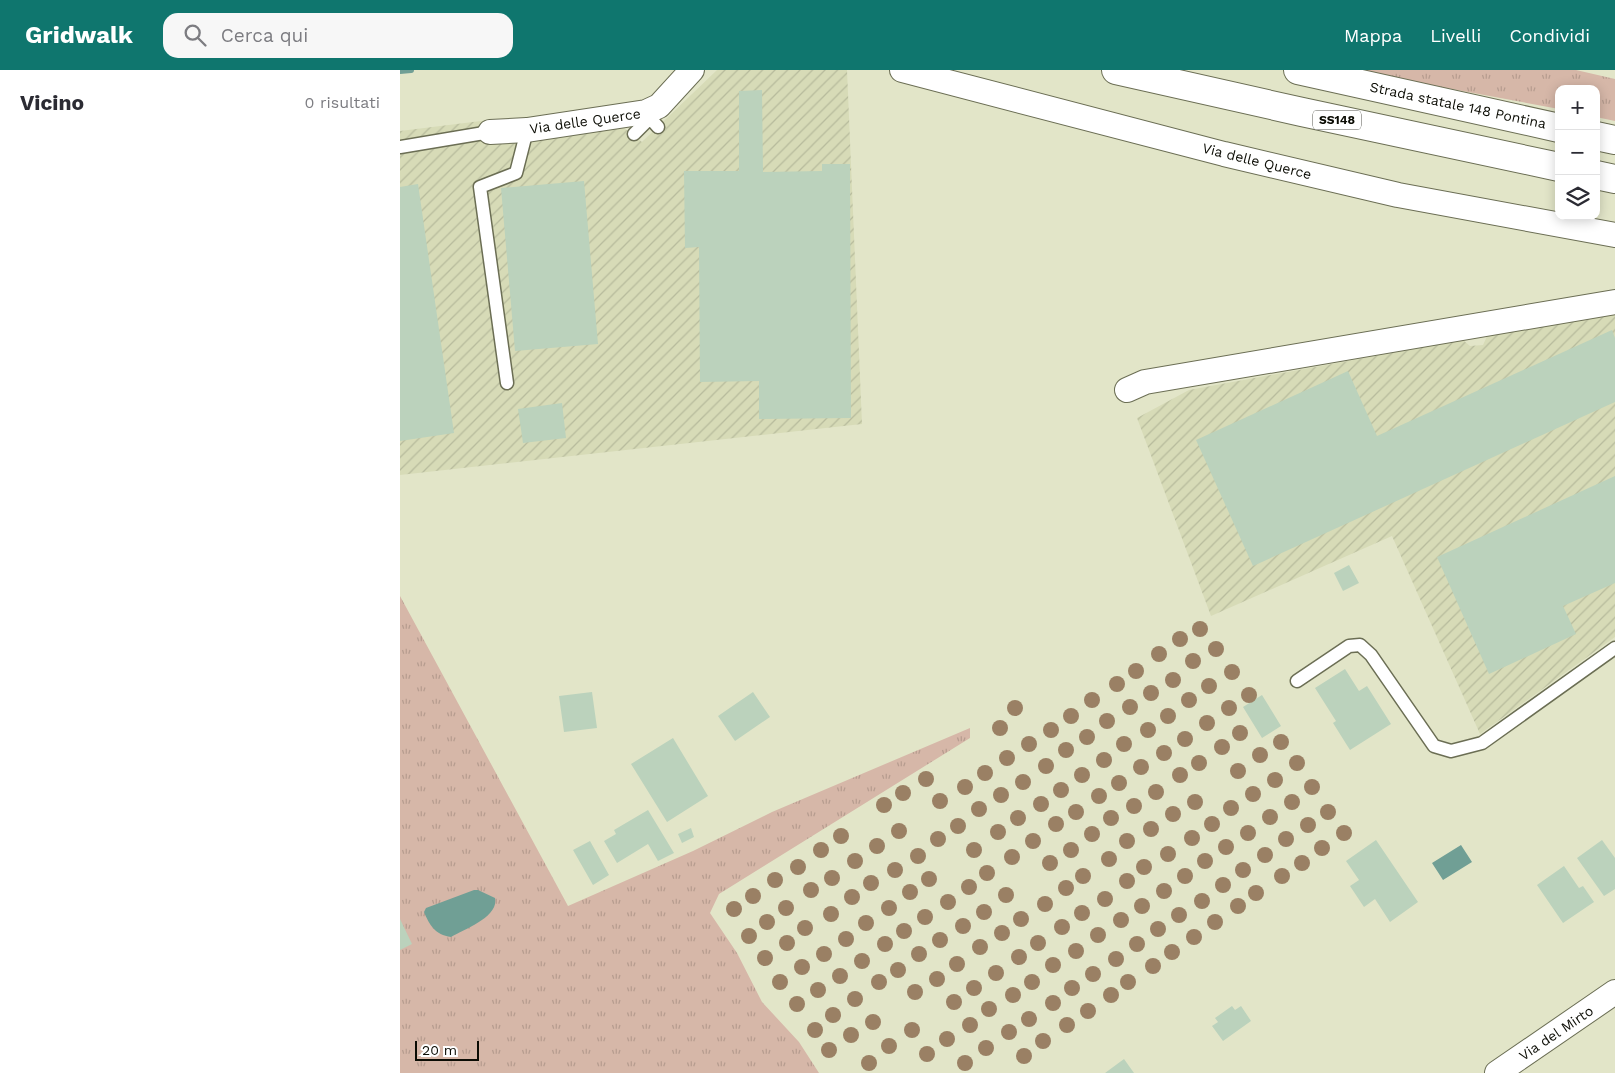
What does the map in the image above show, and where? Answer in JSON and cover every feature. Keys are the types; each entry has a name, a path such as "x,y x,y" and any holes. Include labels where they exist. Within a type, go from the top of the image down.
{"highway":[{"name":"SS148","path":"1116,70 1555,166"},
{"name":"Strada statale 148 Pontina","path":"1298,70 1555,127"},
{"path":"1600,137 1615,140"},
{"path":"1600,176 1615,179"}],"street":[{"name":"Via delle Querce","path":"490,132 527,130 646,112 656,117 692,70"},
{"name":"Via delle Querce","path":"902,70 1240,158 1398,195 1615,235"},
{"path":"1126,390 1145,382 1615,302"},
{"name":"Via del Mirto","path":"1497,1073 1615,992"}],"lane":[{"path":"634,134 656,117"},
{"path":"507,383 480,187 516,173 527,130"},
{"path":"400,147 490,132"},
{"path":"1297,680 1349,646 1360,645 1371,655 1434,746 1451,750 1482,743 1615,648"}],"shaded area":[{"path":"717,70 847,70 862,424 400,475 400,131 489,120 492,144 624,128 642,142"},
{"path":"1615,312 1615,637 1480,734 1392,536 1211,616 1137,418 1189,390 1463,340 1470,346 1483,345 1488,334"}],"green space":[{"path":"1349,70 1576,70 1615,79 1615,121 1600,118 1600,85 1555,85 1555,108"},
{"path":"400,596 568,906 693,851 772,812 970,728 970,738 719,894 710,913 737,953 762,1002 799,1042 819,1073 400,1073"}],"water":[{"path":"1461,845 1472,862 1443,880 1432,863"},
{"path":"474,890 495,898 495,905 487,917 451,937 441,934 433,928 424,912 426,908"}],"building":[{"path":"762,90 763,172 822,171 822,164 850,164 851,418 759,419 759,381 700,382 699,247 685,248 684,171 739,171 739,91"},
{"path":"584,181 598,344 515,351 501,188"},
{"path":"418,184 454,433 400,441 400,187"},
{"path":"1612,330 1615,338 1615,402 1253,566 1196,440 1348,371 1377,436"},
{"path":"562,403 566,438 523,443 518,409"},
{"path":"1615,476 1615,583 1563,606 1576,634 1489,674 1437,557"},
{"path":"1349,565 1359,583 1343,591 1334,573"},
{"path":"1345,669 1359,691 1367,686 1391,724 1350,750 1333,723 1336,721 1315,688"},
{"path":"592,692 597,728 564,732 559,696"},
{"path":"753,692 770,717 735,741 718,716"},
{"path":"1262,695 1281,726 1262,738 1243,707"},
{"path":"673,738 708,796 667,822 631,764"},
{"path":"648,810 674,853 658,861 648,844 617,863 604,841 616,834 614,830"},
{"path":"691,828 694,837 682,843 678,834"},
{"path":"1376,840 1418,902 1390,922 1375,899 1364,907 1350,886 1359,880 1346,861"},
{"path":"1602,840 1615,858 1615,889 1604,896 1577,858"},
{"path":"590,841 609,875 593,885 573,850"},
{"path":"1564,866 1579,888 1583,886 1594,902 1563,923 1537,885"},
{"path":"400,919 412,944 400,950"},
{"path":"1232,1006 1235,1010 1241,1006 1251,1021 1223,1041 1212,1026 1218,1022 1215,1018"},
{"path":"1124,1059 1134,1073 1105,1073"}],"waterway":[{"path":"400,71 411,70"}]}
